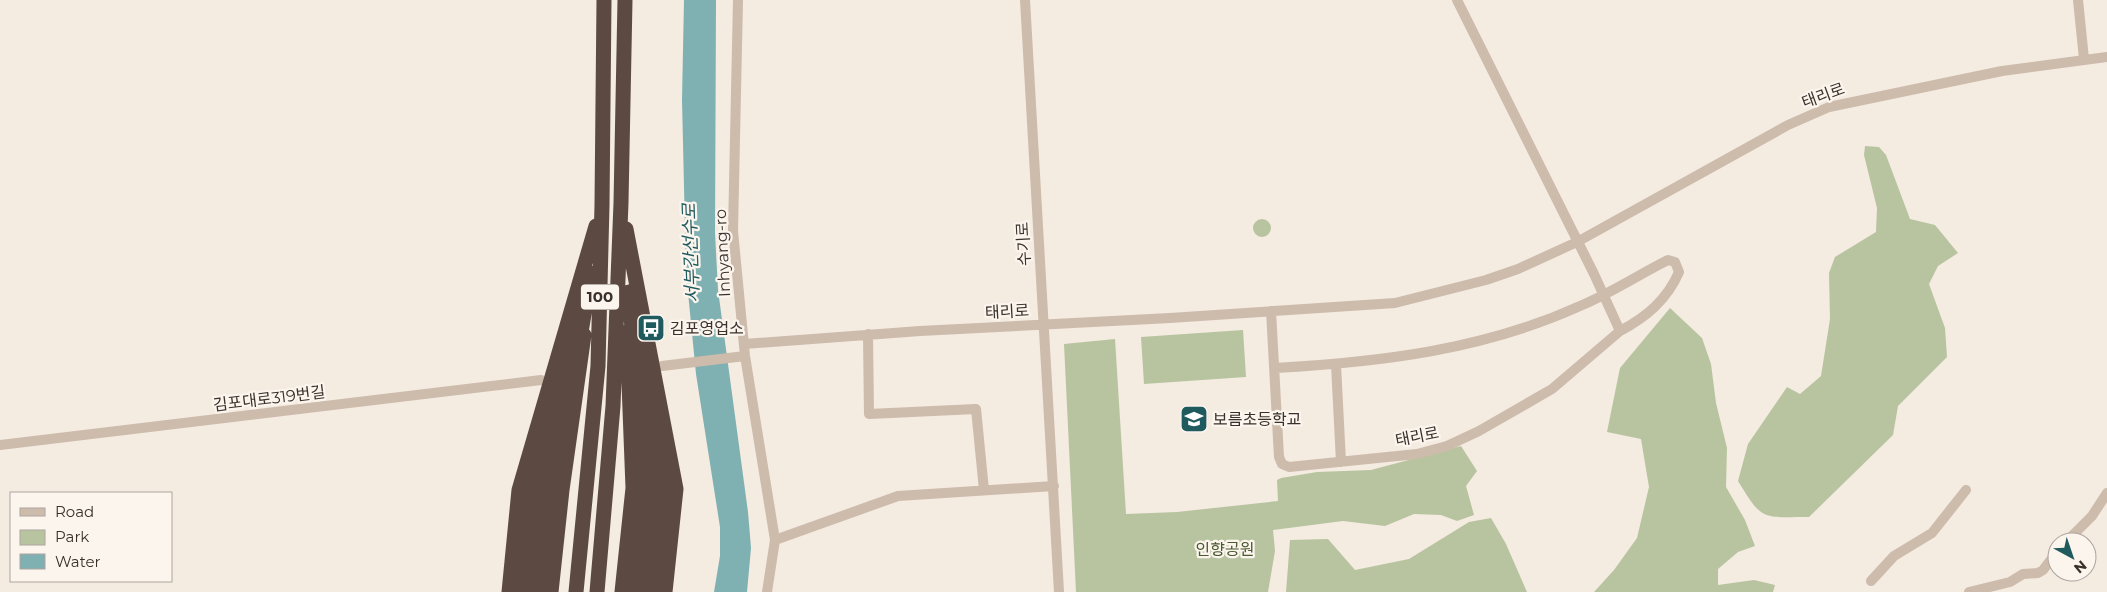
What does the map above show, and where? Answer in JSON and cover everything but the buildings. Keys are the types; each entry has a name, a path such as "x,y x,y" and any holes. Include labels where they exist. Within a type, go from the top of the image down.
{"highway":[{"name":"100","path":"576,592 598,366 604,0"},
{"name":"100","path":"597,592 613,406 621,203 625,0"},
{"path":"616,592 627,486 621,203"},
{"path":"621,203 634,488 622,592"},
{"path":"621,203 640,488 629,592"},
{"path":"621,203 646,489 637,592"},
{"path":"621,203 654,489 644,592"},
{"path":"621,203 661,490 651,592"},
{"path":"621,203 668,491 658,592"},
{"path":"621,203 676,490 665,592"},
{"path":"509,592 519,490 602,205"},
{"path":"516,592 526,489 602,205"},
{"path":"523,592 534,488 602,205"},
{"path":"530,592 541,490 602,205"},
{"path":"537,592 548,484 602,205"},
{"path":"544,592 555,486 602,205"},
{"path":"551,592 562,490 602,205"},
{"path":"557,592 602,205"}],"street":[{"name":"Inhyang-ro","path":"738,0 733,231 745,356 774,540 767,592"},
{"name":"수기로","path":"1025,0 1060,592"},
{"path":"1457,0 1620,331"},
{"path":"2078,0 2084,59"},
{"name":"태리로","path":"744,344 868,334 1361,306 1414,298 1486,280 1518,269 1577,242 1788,126 1829,107 1956,80 2107,57"},
{"name":"태리로","path":"1271,311 1280,461 1289,466 1417,454 1459,441 1552,389 1620,331 1645,317 1665,297 1676,278 1679,268 1675,262 1668,260 1604,296 1562,314 1490,339 1424,354 1336,365 1275,368"},
{"path":"868,334 869,414 976,409 984,490"},
{"path":"662,366 745,356"},
{"path":"1336,365 1341,462"},
{"name":"김포대로319번길","path":"0,445 541,380"},
{"path":"774,540 898,496 1054,486"},
{"path":"1871,581 1894,556 1932,533 1966,490"},
{"path":"2076,532 2092,516 2107,493"},
{"path":"1970,592 1981,587 2010,582 2028,572 2038,573 2047,565"}],"green space":[{"path":"1865,146 1879,147 1886,155 1910,219 1935,225 1958,253 1938,266 1929,284 1945,328 1947,357 1898,406 1893,435 1809,517 1772,516 1765,514 1753,504 1738,481 1748,444 1787,387 1800,394 1821,376 1830,319 1829,273 1835,257 1876,232 1877,208 1864,155"},
{"path":"1262,219 1268,222 1271,228 1268,234 1262,237 1256,234 1253,228 1256,222"},
{"path":"1670,308 1702,338 1711,364 1716,403 1727,448 1726,487 1745,520 1755,546 1738,552 1718,569 1718,585 1754,580 1775,585 1773,592 1594,592 1614,570 1637,538 1649,487 1641,439 1607,432 1620,368"},
{"path":"1243,330 1246,377 1144,384 1141,337"},
{"name":"인향공원","path":"1115,339 1126,514 1177,512 1278,501 1277,480 1281,478 1317,472 1371,470 1461,446 1477,471 1466,486 1474,515 1457,521 1441,515 1414,514 1385,526 1343,521 1273,530 1275,551 1268,592 1076,592 1064,344"},
{"path":"1491,518 1506,544 1527,592 1286,592 1290,540 1328,539 1355,570 1409,559 1469,522"}],"water":[{"name":"서부간선수로","path":"684,0 716,0 715,233 718,290 748,512 751,548 747,592 714,592 720,556 720,527 696,374 686,272 682,100"}],"place":[{"name":"김포영업소","path":"651,328"},
{"name":"보름초등학교","path":"1194,419"}]}
